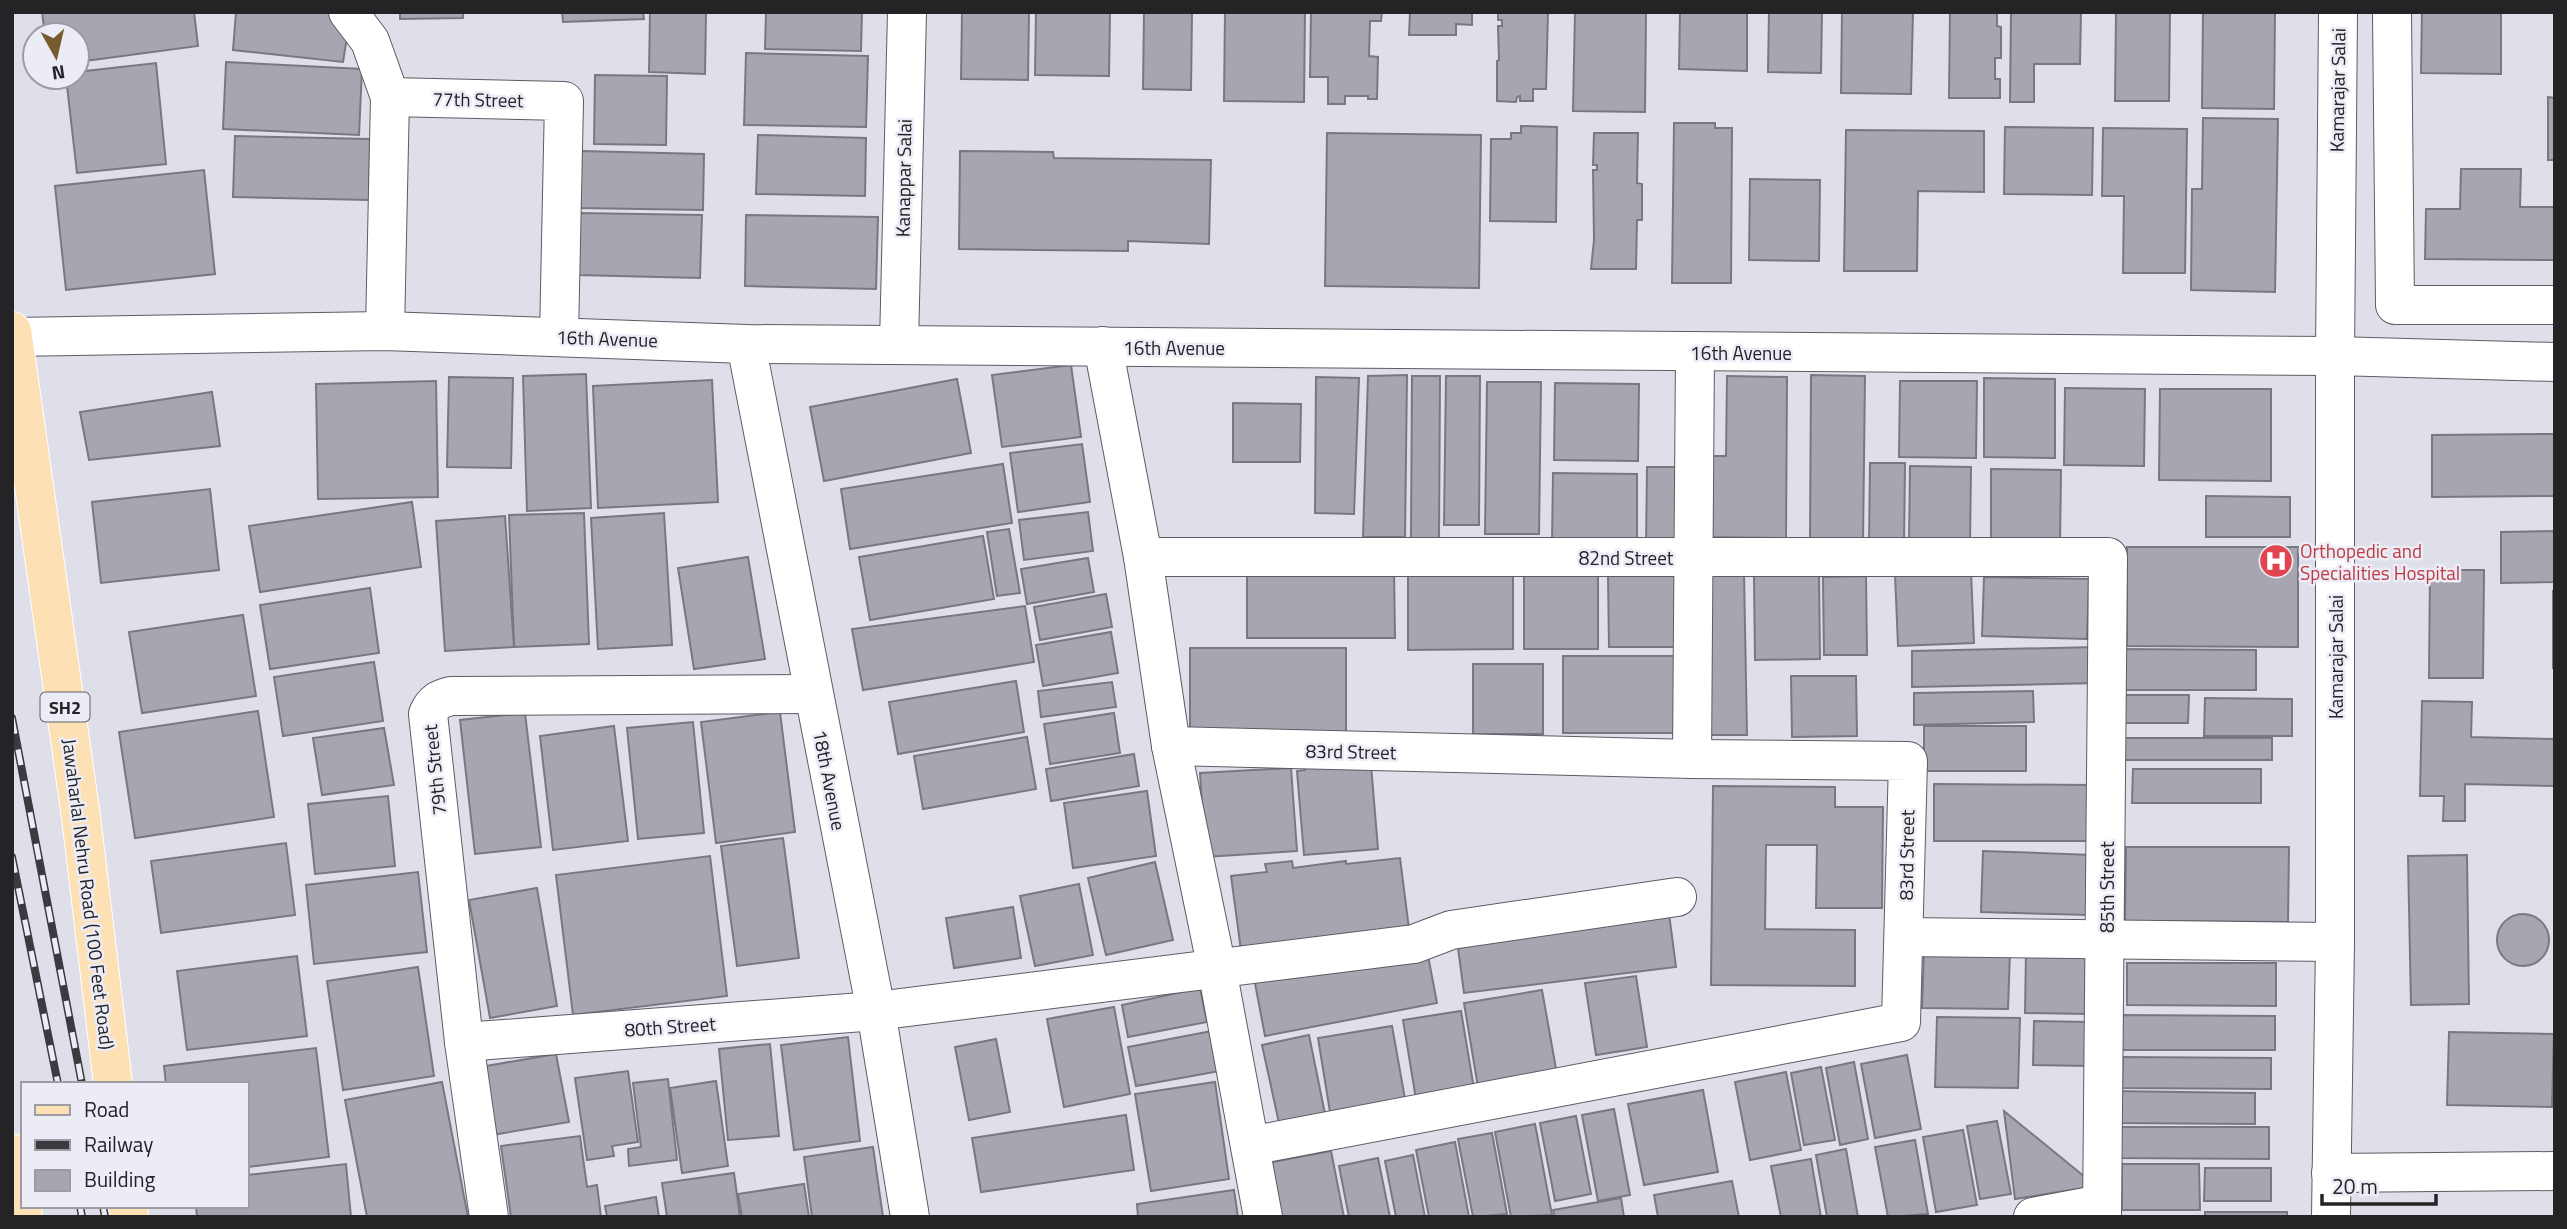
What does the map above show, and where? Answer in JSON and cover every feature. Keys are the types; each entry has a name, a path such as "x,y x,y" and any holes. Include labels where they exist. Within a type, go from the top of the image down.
{"main road":[{"name":"Jawaharlal Nehru Road (100 Feet Road)","path":"12,331 81,817 113,1082"},
{"path":"12,1153 21,1205"}],"street":[{"path":"348,12 370,41 390,97 385,331"},
{"name":"Kanappar Salai","path":"899,344 907,12"},
{"name":"Kamarajar Salai","path":"2330,1217 2335,943 2334,356 2338,12"},
{"path":"2392,12 2395,305 2555,306"},
{"name":"77th Street","path":"390,97 564,101 559,337"},
{"name":"16th Avenue","path":"13,337 385,331 746,344 2334,356 2555,362"},
{"name":"18th Avenue","path":"746,344 876,1011 910,1217"},
{"path":"1103,346 1143,558 1171,746 1217,970 1263,1217"},
{"path":"1692,759 1695,351"},
{"name":"82nd Street","path":"1143,558 2108,557"},
{"name":"85th Street","path":"2102,1210 2108,557"},
{"name":"79th Street","path":"489,1217 464,1042 428,714 432,705 439,699 451,696 813,694"},
{"name":"83rd Street","path":"1171,746 1692,759 1908,761 1901,1022 1250,1146"},
{"name":"80th Street","path":"464,1042 876,1011 1414,944 1451,930 1677,897"},
{"path":"1904,937 2335,943"},
{"path":"2331,1173 2555,1171"},
{"path":"2033,1217 2102,1210"}],"building":[{"path":"42,12 194,12 198,46 91,60 91,21 43,21"},
{"path":"236,12 330,12 348,31 343,62 233,50"},
{"path":"400,12 463,12 463,18 400,19"},
{"path":"562,12 643,12 644,19 563,22"},
{"path":"650,12 706,12 705,74 649,72"},
{"path":"766,12 862,12 861,51 765,49"},
{"path":"962,12 1029,12 1028,80 961,79"},
{"path":"1036,12 1110,12 1109,76 1035,75"},
{"path":"1144,12 1192,12 1191,90 1143,89"},
{"path":"1225,12 1305,12 1304,102 1224,101"},
{"path":"1311,12 1382,12 1381,21 1370,21 1369,56 1378,57 1377,99 1368,99 1368,96 1345,96 1345,104 1328,104 1328,77 1310,77"},
{"path":"1410,12 1472,12 1472,25 1456,24 1456,35 1409,35"},
{"path":"1498,12 1548,12 1546,89 1533,89 1533,101 1520,101 1520,96 1516,102 1497,101 1498,26 1502,26 1502,20 1498,20"},
{"path":"1575,12 1646,12 1645,112 1573,111"},
{"path":"1680,12 1747,12 1747,71 1679,69"},
{"path":"1769,12 1822,12 1821,73 1768,72"},
{"path":"1842,12 1913,12 1911,94 1841,93"},
{"path":"1950,12 1997,12 1997,26 2001,27 2001,58 1995,58 1995,79 2000,79 2000,98 1949,98"},
{"path":"2011,12 2081,12 2080,64 2034,64 2034,102 2010,102"},
{"path":"2116,12 2170,12 2169,101 2115,101"},
{"path":"2203,12 2275,12 2274,109 2202,108"},
{"path":"2422,12 2501,12 2501,74 2421,73"},
{"path":"746,53 868,56 866,127 744,125"},
{"path":"226,62 362,69 359,135 223,129"},
{"path":"156,63 166,164 77,173 68,91 91,91 91,70"},
{"path":"595,75 667,76 666,145 594,144"},
{"path":"2548,97 2555,98 2555,160 2548,160"},
{"path":"2203,118 2278,119 2275,292 2191,290 2192,189 2202,189"},
{"path":"1674,123 1715,123 1715,128 1732,128 1731,283 1672,283"},
{"path":"1521,126 1557,127 1556,222 1490,221 1491,139 1511,139 1511,133 1521,133"},
{"path":"2005,127 2093,128 2092,195 2004,194"},
{"path":"2103,128 2187,129 2185,273 2123,273 2124,196 2102,196"},
{"path":"1846,130 1984,131 1984,192 1918,191 1917,271 1844,271"},
{"path":"1327,133 1481,135 1479,288 1325,286"},
{"path":"1594,133 1638,133 1637,183 1642,184 1642,220 1637,220 1636,269 1591,269 1594,240 1593,170 1597,170 1597,165 1593,165"},
{"path":"758,135 866,138 865,196 756,194"},
{"path":"235,136 370,139 369,200 233,197"},
{"path":"581,151 704,154 703,210 579,208"},
{"path":"960,151 1053,152 1054,158 1211,160 1209,244 1128,241 1128,251 959,249"},
{"path":"2461,169 2521,169 2520,207 2555,207 2555,260 2425,259 2426,209 2460,209"},
{"path":"204,170 215,274 66,290 55,186"},
{"path":"1750,179 1820,180 1819,261 1749,260"},
{"path":"577,213 702,215 700,278 576,275"},
{"path":"746,215 878,217 876,289 745,286"},
{"path":"1071,365 1081,437 1002,447 992,375"},
{"path":"586,374 591,508 527,511 523,376"},
{"path":"1407,375 1405,537 1363,537 1368,376"},
{"path":"1811,375 1865,376 1863,543 1810,542"},
{"path":"1412,376 1440,376 1439,539 1411,538"},
{"path":"1446,376 1480,376 1479,525 1444,525"},
{"path":"1727,376 1787,377 1786,538 1701,537 1702,456 1726,456"},
{"path":"449,377 513,378 511,468 447,467"},
{"path":"1316,377 1359,378 1354,514 1315,513"},
{"path":"1984,378 2055,379 2055,458 1984,457"},
{"path":"957,379 971,453 824,481 810,407"},
{"path":"712,380 718,502 598,508 593,386"},
{"path":"436,381 438,497 318,499 316,384"},
{"path":"1900,381 1977,381 1976,458 1899,457"},
{"path":"1487,382 1541,382 1539,534 1485,534"},
{"path":"1555,383 1639,384 1638,461 1554,460"},
{"path":"2065,388 2145,389 2144,466 2064,465"},
{"path":"2160,389 2271,389 2271,481 2159,480"},
{"path":"212,392 220,446 89,460 80,412"},
{"path":"1233,403 1301,404 1300,462 1233,462"},
{"path":"2555,434 2555,496 2432,497 2432,435"},
{"path":"1082,444 1090,502 1018,512 1010,453"},
{"path":"1870,463 1905,463 1904,546 1869,545"},
{"path":"1003,464 1012,523 850,549 841,489"},
{"path":"1910,466 1971,467 1970,545 1909,544"},
{"path":"1647,467 1690,467 1689,549 1646,548"},
{"path":"1991,469 2061,470 2060,543 1991,542"},
{"path":"1553,473 1637,474 1637,543 1552,542"},
{"path":"210,489 219,570 101,583 92,502"},
{"path":"2206,496 2290,497 2290,537 2206,537"},
{"path":"412,502 421,567 260,592 249,526"},
{"path":"1088,512 1093,551 1024,560 1019,520"},
{"path":"584,513 589,644 514,647 509,515"},
{"path":"664,513 672,645 598,649 591,518"},
{"path":"505,516 514,647 445,651 436,521"},
{"path":"1009,529 1020,593 997,596 987,532"},
{"path":"2555,531 2555,582 2501,583 2501,532"},
{"path":"983,536 994,599 870,620 859,557"},
{"path":"2127,547 2298,547 2298,647 2127,646"},
{"path":"748,557 765,659 694,669 678,568"},
{"path":"1088,558 1094,592 1027,604 1021,569"},
{"path":"1524,569 1598,569 1598,649 1524,649"},
{"path":"1247,570 1394,570 1395,638 1247,638"},
{"path":"2430,570 2484,570 2483,678 2429,678"},
{"path":"1971,571 1974,643 1898,646 1895,574"},
{"path":"1700,573 1744,573 1747,735 1702,735"},
{"path":"1408,575 1513,575 1513,649 1408,650"},
{"path":"1608,575 1675,575 1675,647 1609,647"},
{"path":"1819,575 1820,659 1755,660 1754,576"},
{"path":"1866,576 1867,655 1824,655 1823,577"},
{"path":"1984,577 2089,579 2087,639 1982,636"},
{"path":"370,588 379,653 270,669 260,605"},
{"path":"2555,591 2555,668 2553,668"},
{"path":"1106,594 1112,627 1040,640 1034,607"},
{"path":"1025,606 1034,662 863,690 852,629"},
{"path":"243,615 256,696 142,713 129,632"},
{"path":"1111,632 1118,673 1043,686 1036,645"},
{"path":"2097,647 2098,683 1912,687 1912,651"},
{"path":"1190,648 1346,648 1346,734 1190,734"},
{"path":"2118,649 2256,650 2256,690 2118,690"},
{"path":"1563,656 1680,656 1680,733 1563,733"},
{"path":"374,662 383,721 283,736 274,677"},
{"path":"1473,664 1543,664 1543,734 1473,734"},
{"path":"1791,676 1856,676 1857,736 1792,737"},
{"path":"1016,681 1024,732 898,754 889,702"},
{"path":"1112,682 1116,707 1041,717 1038,691"},
{"path":"2033,691 2034,722 1914,725 1914,693"},
{"path":"2118,695 2189,695 2188,723 2117,723"},
{"path":"2205,698 2292,699 2292,736 2204,736"},
{"path":"2422,701 2472,702 2471,737 2555,739 2555,786 2465,784 2465,821 2443,821 2444,796 2420,796"},
{"path":"258,711 274,817 135,838 119,732"},
{"path":"780,712 795,832 716,843 701,722"},
{"path":"525,713 541,847 475,854 460,720"},
{"path":"1114,713 1120,753 1050,764 1044,724"},
{"path":"693,722 704,833 638,839 627,728"},
{"path":"614,726 628,841 553,850 540,736"},
{"path":"1924,726 2026,726 2026,771 1924,771"},
{"path":"384,728 394,785 322,795 313,738"},
{"path":"1027,737 1036,789 923,809 914,756"},
{"path":"2121,738 2272,738 2272,760 2121,760"},
{"path":"1134,754 1139,786 1051,801 1046,769"},
{"path":"1304,760 1371,765 1378,849 1304,855 1297,771 1305,770"},
{"path":"1291,768 1297,851 1205,857 1200,773"},
{"path":"2133,769 2261,769 2261,803 2132,803"},
{"path":"1934,784 2091,785 2091,841 1934,841"},
{"path":"1713,786 1835,787 1835,807 1883,807 1882,908 1816,908 1817,845 1766,845 1765,929 1855,930 1855,986 1711,985"},
{"path":"1147,791 1156,856 1073,868 1064,803"},
{"path":"388,796 395,866 315,874 308,804"},
{"path":"783,838 799,958 737,966 721,846"},
{"path":"286,843 295,915 161,933 151,861"},
{"path":"2126,847 2289,847 2288,922 2125,921"},
{"path":"1983,851 2092,855 2090,915 1981,912"},
{"path":"2467,855 2469,1004 2411,1005 2408,856"},
{"path":"710,856 727,996 573,1015 556,875"},
{"path":"1400,858 1410,937 1242,958 1231,876 1267,872 1265,864 1292,861 1293,868"},
{"path":"1155,862 1173,940 1106,955 1088,878"},
{"path":"418,872 427,952 314,964 306,885"},
{"path":"1079,884 1093,955 1035,966 1020,896"},
{"path":"537,888 557,1006 490,1018 469,900"},
{"path":"1668,906 1676,967 1464,993 1456,933"},
{"path":"1013,907 1021,958 954,968 946,918"},
{"path":"2523,914 2533,916 2541,922 2547,930 2547,950 2541,958 2533,964 2523,966 2513,964 2505,958 2499,950 2497,940 2499,930 2505,922 2513,916"},
{"path":"1426,945 1437,1003 1265,1036 1254,978"},
{"path":"1924,949 2010,951 2008,1009 1922,1008"},
{"path":"2026,952 2087,954 2086,1014 2025,1013"},
{"path":"297,956 307,1036 187,1050 177,971"},
{"path":"2127,963 2276,963 2276,1006 2127,1005"},
{"path":"418,967 434,1076 343,1090 327,981"},
{"path":"1636,976 1647,1047 1596,1055 1585,983"},
{"path":"1200,988 1207,1022 1128,1037 1122,1005"},
{"path":"1542,990 1558,1080 1479,1093 1464,1003"},
{"path":"1114,1007 1130,1094 1064,1107 1047,1019"},
{"path":"1461,1011 1474,1089 1416,1099 1403,1020"},
{"path":"2119,1015 2275,1016 2275,1050 2119,1050"},
{"path":"1937,1017 2020,1018 2018,1088 1935,1087"},
{"path":"2034,1021 2089,1022 2088,1066 2033,1065"},
{"path":"1392,1026 1405,1099 1330,1112 1318,1038"},
{"path":"1212,1031 1220,1071 1136,1086 1128,1047"},
{"path":"2449,1032 2554,1034 2552,1107 2447,1105"},
{"path":"1309,1035 1325,1114 1279,1123 1262,1045"},
{"path":"848,1037 860,1141 794,1150 781,1045"},
{"path":"996,1039 1010,1112 969,1120 955,1047"},
{"path":"770,1044 779,1136 728,1140 719,1049"},
{"path":"316,1048 329,1157 248,1167 248,1082 166,1082 164,1066"},
{"path":"556,1054 569,1122 492,1135 480,1067"},
{"path":"1907,1055 1921,1129 1875,1138 1861,1064"},
{"path":"2123,1057 2271,1058 2271,1089 2122,1088"},
{"path":"1854,1062 1868,1139 1840,1145 1826,1068"},
{"path":"1821,1067 1835,1140 1804,1145 1791,1073"},
{"path":"628,1071 638,1142 612,1146 614,1156 587,1160 575,1078"},
{"path":"1786,1072 1801,1150 1750,1160 1735,1082"},
{"path":"668,1079 677,1160 629,1166 628,1149 641,1147 633,1083"},
{"path":"716,1081 728,1166 682,1173 670,1088"},
{"path":"442,1082 468,1217 367,1217 345,1100"},
{"path":"1215,1082 1229,1179 1151,1191 1135,1094"},
{"path":"1703,1090 1718,1172 1644,1185 1628,1104"},
{"path":"2110,1091 2255,1093 2255,1124 2110,1123"},
{"path":"1614,1109 1630,1195 1598,1201 1582,1115"},
{"path":"2004,1111 2096,1186 2015,1199"},
{"path":"1126,1115 1134,1170 981,1192 972,1138"},
{"path":"1576,1116 1591,1194 1555,1201 1540,1123"},
{"path":"1997,1121 2011,1194 1980,1199 1967,1126"},
{"path":"1535,1124 1552,1215 1511,1217 1495,1132"},
{"path":"2116,1127 2269,1127 2269,1159 2115,1158"},
{"path":"1963,1130 1977,1205 1936,1212 1923,1137"},
{"path":"1492,1133 1507,1214 1473,1217 1458,1139"},
{"path":"580,1136 587,1187 597,1185 601,1217 511,1217 501,1146"},
{"path":"1915,1140 1928,1214 1888,1217 1875,1147"},
{"path":"1455,1142 1469,1217 1429,1217 1416,1150"},
{"path":"873,1147 883,1217 812,1217 804,1157"},
{"path":"1846,1149 1858,1217 1827,1217 1816,1155"},
{"path":"1331,1151 1344,1217 1277,1217 1267,1163"},
{"path":"1413,1155 1425,1217 1396,1217 1385,1161"},
{"path":"1378,1158 1390,1217 1349,1217 1339,1166"},
{"path":"1811,1159 1821,1217 1781,1217 1771,1166"},
{"path":"346,1164 351,1217 197,1217 196,1208 248,1208 248,1175"},
{"path":"2122,1164 2199,1164 2200,1210 2122,1210"},
{"path":"2205,1168 2271,1168 2271,1201 2204,1201"},
{"path":"734,1173 740,1217 667,1217 662,1183"},
{"path":"1732,1181 1739,1217 1658,1217 1654,1195"},
{"path":"804,1184 809,1217 742,1217 738,1194"},
{"path":"1234,1190 1238,1217 1138,1217 1137,1204"},
{"path":"656,1197 659,1217 607,1217 605,1206"},
{"path":"1621,1198 1624,1217 1555,1217 1553,1210"},
{"path":"2205,1212 2287,1212 2287,1217 2205,1217"}],"railway":[{"path":"12,718 82,1082"},
{"path":"12,857 58,1082"},
{"path":"80,1208 82,1217"},
{"path":"103,1208 105,1217"}],"place":[{"name":"Orthopedic and Specialities Hospital","path":"2276,561"}]}
